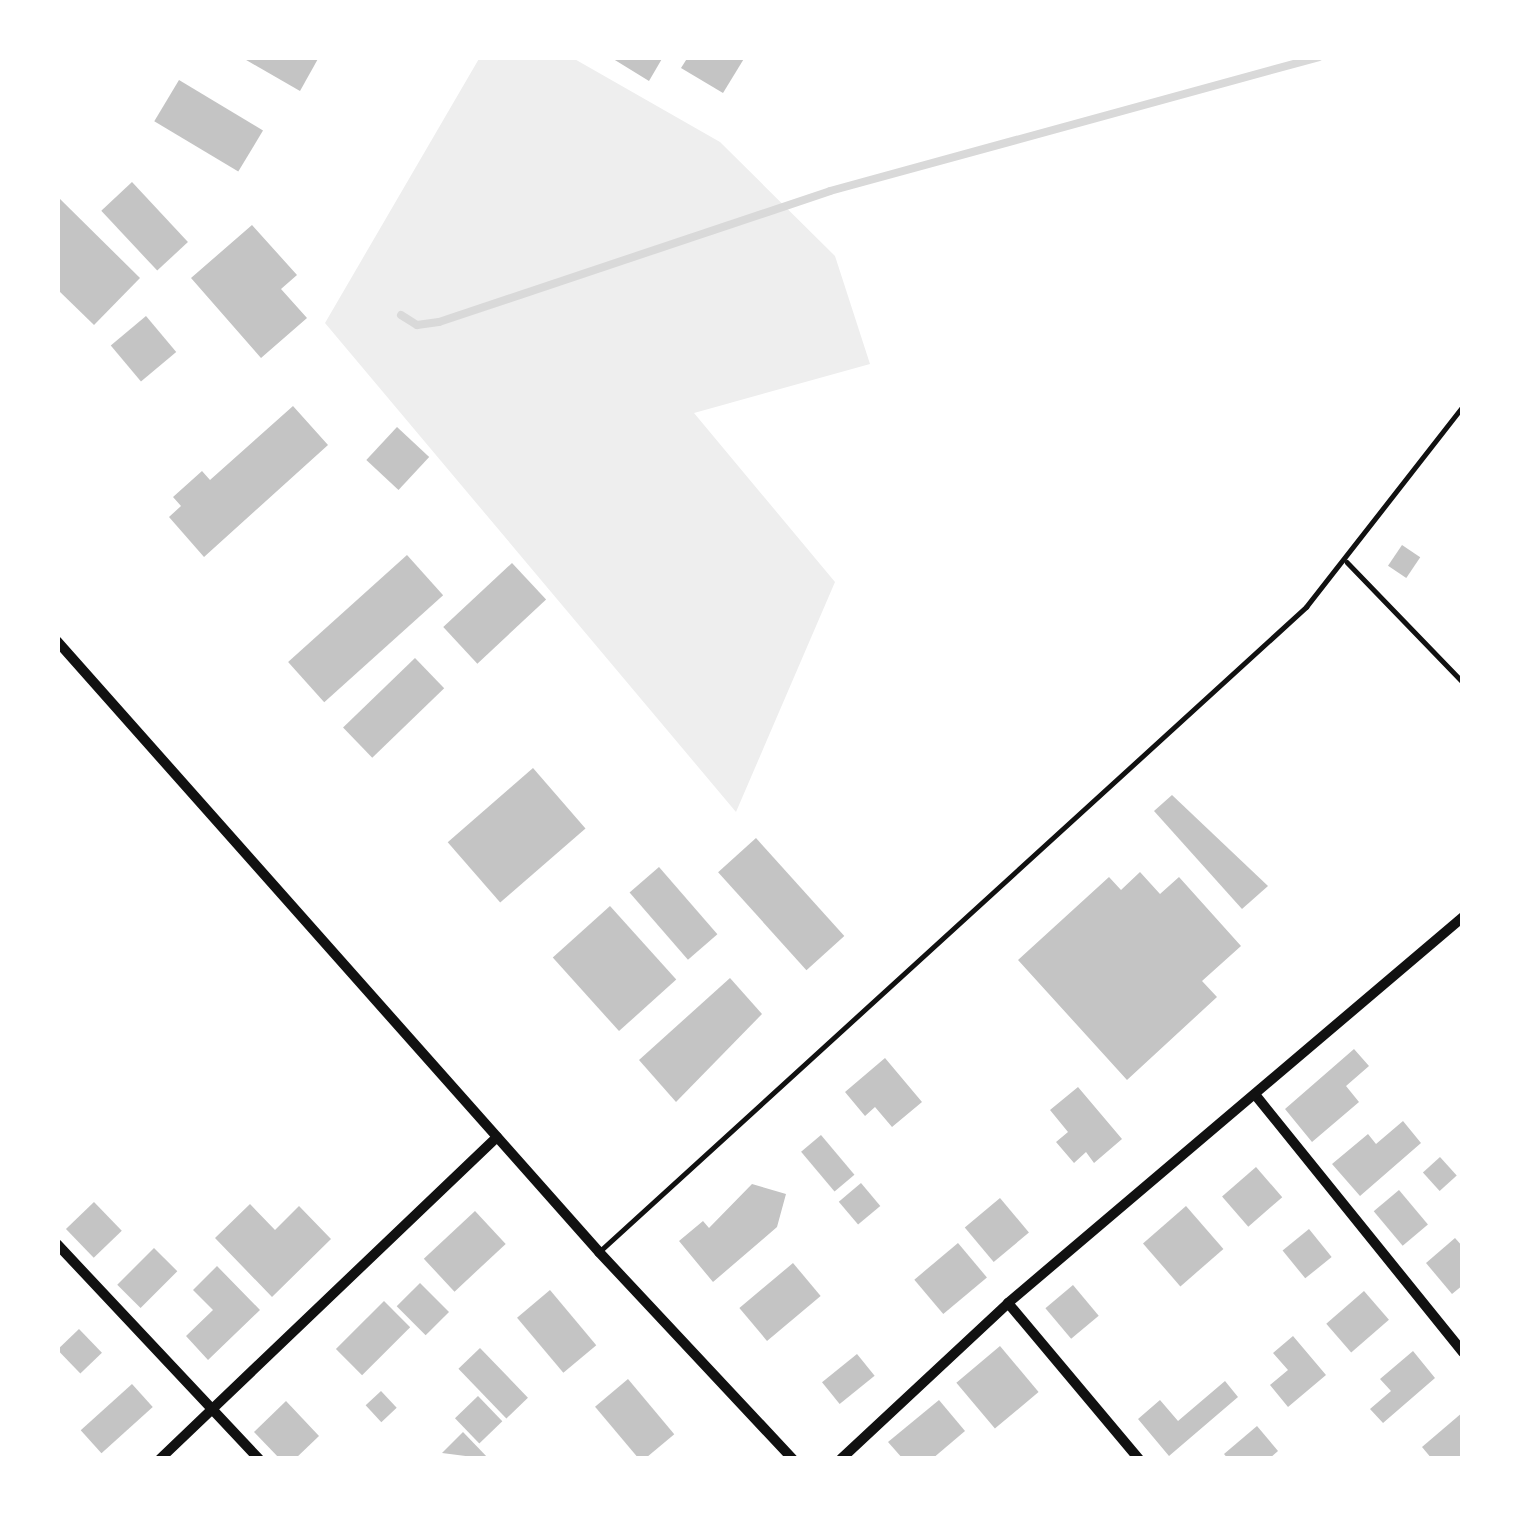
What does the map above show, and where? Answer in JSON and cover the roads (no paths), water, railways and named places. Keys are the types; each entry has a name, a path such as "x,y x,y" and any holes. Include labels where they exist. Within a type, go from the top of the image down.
{"street":[{"path":"57,641 599,1252 793,1459"},
{"path":"841,1459 1008,1303 1257,1097 1463,917"},
{"path":"1257,1097 1463,1352"},
{"path":"160,1459 497,1137"},
{"path":"57,1244 259,1459"},
{"path":"1008,1303 1139,1459"}],"lane":[{"path":"599,1252 1348,562 1463,406"},
{"path":"1348,562 1463,682"}],"waterway":[{"path":"401,315 417,325 439,322 830,191 1319,57"}]}
